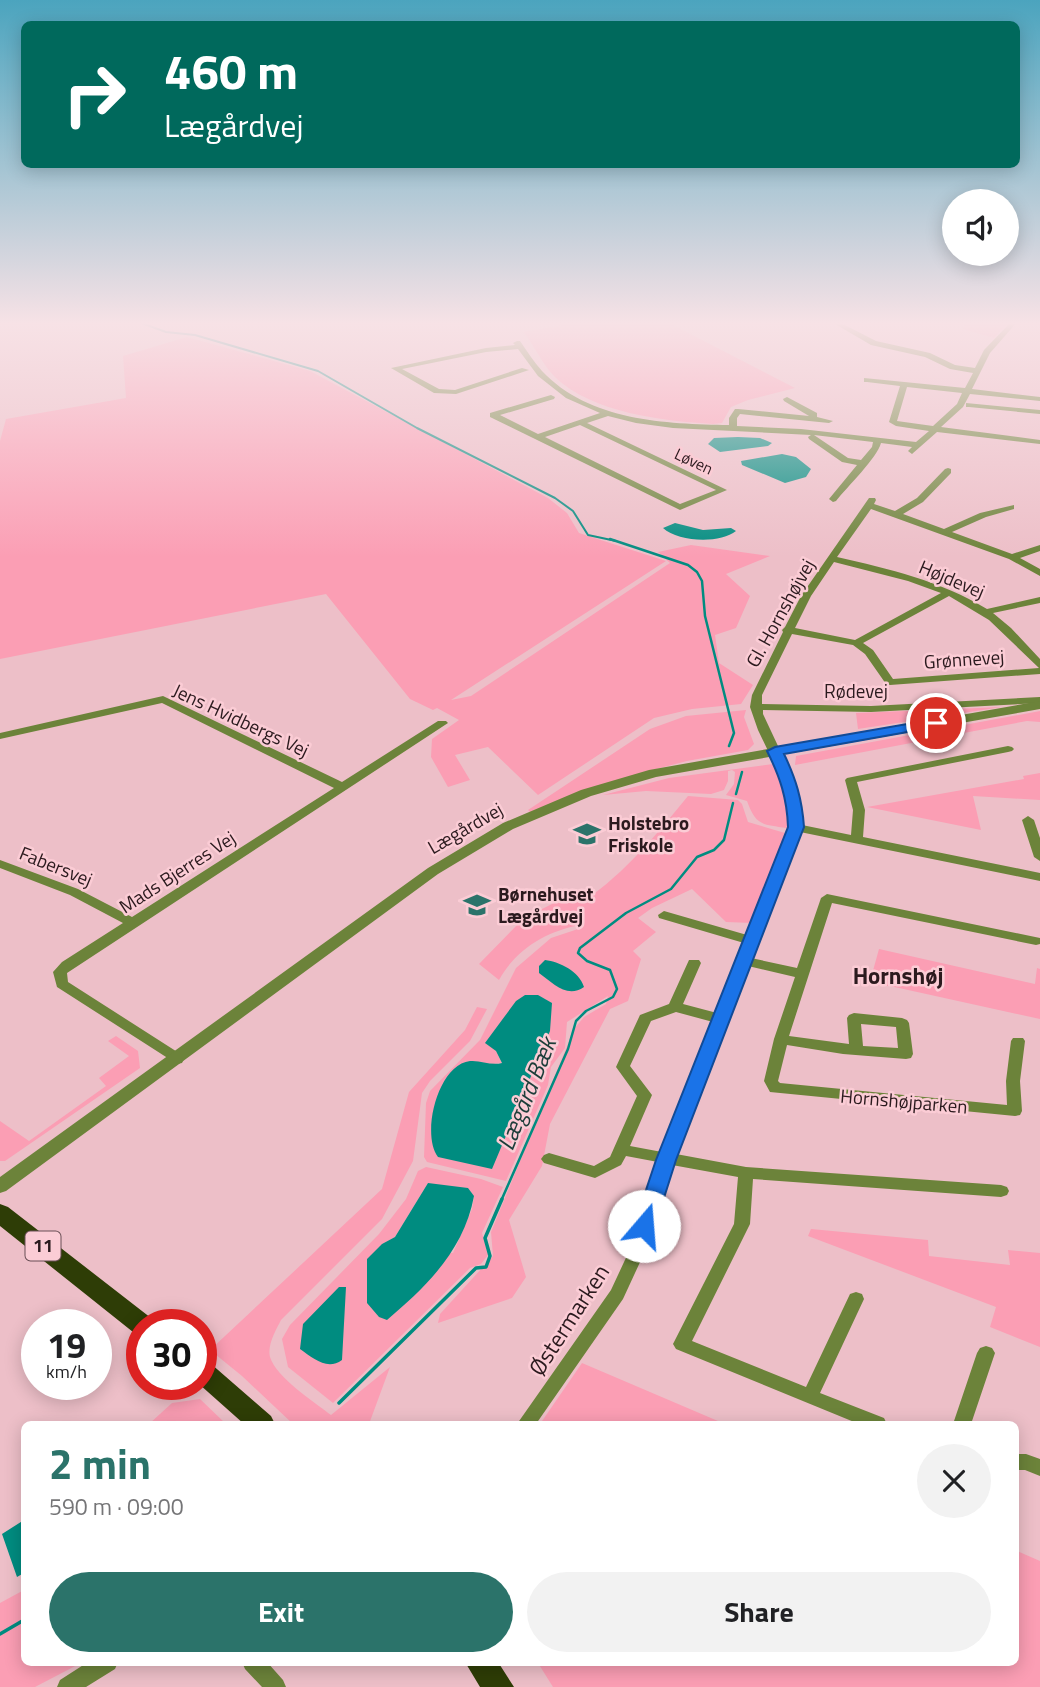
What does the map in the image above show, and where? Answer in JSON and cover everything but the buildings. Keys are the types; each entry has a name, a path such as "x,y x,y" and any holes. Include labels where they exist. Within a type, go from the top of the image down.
{"main road":[{"name":"11","path":"0,1213 126,1312"},
{"path":"217,1385 259,1421"},
{"path":"482,1666 499,1687"}],"street":[{"name":"Løven","path":"546,400 493,415 680,507 723,491 581,423"},
{"path":"581,400 608,414 664,426 733,428 877,440 914,448 963,400"},
{"path":"788,400 814,415 812,419"},
{"path":"900,400 894,422 934,430 1040,442"},
{"path":"969,405 1039,412 1040,400"},
{"path":"733,428 733,418 738,411 829,421"},
{"path":"538,437 608,414"},
{"path":"812,437 845,460 863,463"},
{"path":"833,499 876,447 877,440"},
{"path":"897,514 920,500 948,471"},
{"name":"Gl. Hornshøjvej","path":"755,707 761,683 806,596 870,502 897,514"},
{"path":"945,532 984,515 1012,507"},
{"path":"897,514 1012,558 1040,573"},
{"path":"1012,558 1040,548"},
{"name":"Højdevej","path":"832,559 949,592 986,612 1040,665"},
{"path":"787,630 856,643 949,592"},
{"path":"986,612 1040,600"},
{"name":"Grønnevej","path":"856,643 869,652 890,682 1040,671"},
{"name":"Jens Hvidbergs Vej","path":"0,736 163,699 342,787"},
{"name":"Rødevej","path":"755,707 871,709 1040,700"},
{"name":"Lægårdvej","path":"0,1186 433,871 508,826 586,793 641,777 1040,705"},
{"path":"666,1160 796,827 789,780 759,725 755,707"},
{"name":"Mads Bjerres Vej","path":"177,1059 62,984 59,978 67,965 442,723"},
{"path":"857,838 859,810 851,780 1008,750"},
{"path":"1028,821 1040,857"},
{"path":"796,827 1040,877"},
{"name":"Fabersvej","path":"0,864 74,892 134,923"},
{"name":"Hornshøjparken","path":"1018,1041 1013,1081 1014,1111 775,1088 771,1082 780,1039 827,898 1036,942"},
{"path":"664,915 752,941"},
{"path":"744,961 803,974"},
{"path":"675,1007 694,963"},
{"path":"549,1158 595,1172 616,1161 645,1095 623,1067 645,1018 675,1007 722,1018"},
{"path":"780,1039 856,1050"},
{"path":"622,1150 746,1173 1001,1191"},
{"name":"Østermarken","path":"528,1421 617,1294 639,1247 666,1160"},
{"path":"746,1173 742,1224 682,1344 871,1421"},
{"path":"810,1396 856,1299"},
{"path":"962,1421 986,1353"},
{"path":"1019,1462 1040,1468"},
{"path":"67,1687 101,1666"},
{"path":"256,1666 276,1687"}],"shaded area":[{"path":"116,400 364,400 548,498 567,513 579,533 666,561 451,700 471,696 670,563 658,552 691,545 770,556 726,574 750,596 736,628 715,635 719,663 753,685 741,704 692,709 654,718 538,795 488,747 455,755 470,780 448,787 431,757 432,739 459,720 437,708 433,710 410,699 326,594 0,659 0,441 6,419"},
{"path":"590,400 749,400 731,407 722,423 713,424 651,417"},
{"path":"714,438 760,438 772,443 768,446 720,452 708,444"},
{"path":"782,454 796,457 811,469 806,477 785,483 742,465 741,461"},
{"path":"675,523 703,530 731,528 736,531 720,538 688,539 663,528"},
{"path":"1002,707 858,729 856,713"},
{"path":"746,710 744,717 754,744 748,750 641,773 530,812 528,810 650,729 686,716"},
{"path":"1040,711 1040,722 1027,721 795,765 796,756"},
{"path":"773,764 780,770 789,820 787,828 761,822 747,801 726,795 734,784 735,772 732,770 728,771 724,790 711,794 646,791 603,795 669,778"},
{"path":"1040,773 1040,800 973,796 981,830 867,807 1024,779 1023,776"},
{"path":"688,796 738,800 748,822 785,833 753,923 726,922 692,889 652,908 638,918 656,932 633,951 641,959 628,1001 610,1009 550,1124 542,1166 509,1220 526,1277 512,1298 438,1323 440,1314 493,1256 491,1232 574,1029 584,1017 606,1004 608,996 567,1022 565,1048 551,1067 548,1085 506,1181 427,1162 424,1157 426,1103 430,1091 480,1040 516,968 551,938 581,928 580,925 556,932 534,943 514,959 499,980 479,964 524,918 562,899 584,901 599,890 640,852","holes":["525,995 546,999 438,1157 470,1061 502,1063 496,1051"]},
{"path":"879,949 1035,984 1037,968 1040,969 1040,1019 890,986 869,985"},
{"path":"545,960 568,968 578,976 584,987 572,991 555,985 539,973 539,966"},
{"path":"525,995 538,995 552,1003 550,1031 492,1169 438,1157 431,1133 435,1102 441,1087 458,1065 470,1061 502,1063 496,1051 485,1043 516,1001"},
{"path":"477,1007 487,1009 470,1041 430,1081 422,1093 413,1161 382,1219 281,1320 271,1343 270,1357 280,1373 296,1389 331,1415 390,1367 370,1421 290,1421 217,1356 217,1343 382,1189 409,1092 465,1030"},
{"path":"116,1036 138,1051 140,1068 5,1161 0,1161 0,1121 29,1141 106,1086 99,1078 129,1056 108,1041"},
{"path":"426,1167 481,1179 503,1187 482,1233 488,1255 481,1264 470,1268 333,1403 288,1367 282,1339 290,1325 379,1234 406,1199 418,1171","holes":["428,1183 474,1196 472,1209 453,1253 382,1244 395,1237"]},
{"path":"428,1183 468,1188 474,1196 469,1215 453,1250 442,1266 387,1320 379,1317 367,1303 367,1259 382,1244 395,1237"},
{"path":"811,1229 928,1240 929,1256 1010,1265 1008,1250 1040,1253 1040,1347 990,1327 996,1307 808,1236"},
{"path":"339,1287 346,1287 342,1360 326,1364 300,1349 303,1324"},
{"path":"582,1363 718,1421 542,1421"},
{"path":"201,1400 223,1421 152,1421 172,1403"},
{"path":"21,1522 21,1575 17,1577 2,1534"},
{"path":"1019,1552 1040,1561 1040,1687 553,1687 540,1666 1019,1666"},
{"path":"21,1592 21,1666 75,1666 35,1687 0,1687 0,1603"}],"waterway":[{"name":"Lægård Bæk","path":"368,400 417,428 555,498 573,511 588,535 616,541"},
{"name":"Lægård Bæk","path":"610,539 616,541"},
{"name":"Lægård Bæk","path":"616,541 688,565 697,572 702,581 705,616 734,733 729,746"},
{"name":"Lægård Bæk","path":"736,794 742,772"},
{"name":"Lægård Bæk","path":"501,1201 568,1049 576,1021 586,1011 613,997 617,989 610,970 587,961 578,953 580,948 626,913 671,889 697,857 714,850 724,840 733,803"},
{"name":"Lægård Bæk","path":"339,1403 476,1268 486,1267 490,1256 485,1238 502,1199"},
{"name":"Lægård Bæk","path":"0,1634 21,1622"}],"place":[{"name":"Holstebro Friskole","path":"587,834"},
{"name":"Børnehuset Lægårdvej","path":"477,905"}],"district":[{"name":"Hornshøj","path":"898,976"}],"route":[{"path":"644,1226 666,1160 796,827 789,780 775,751 936,723"}]}
